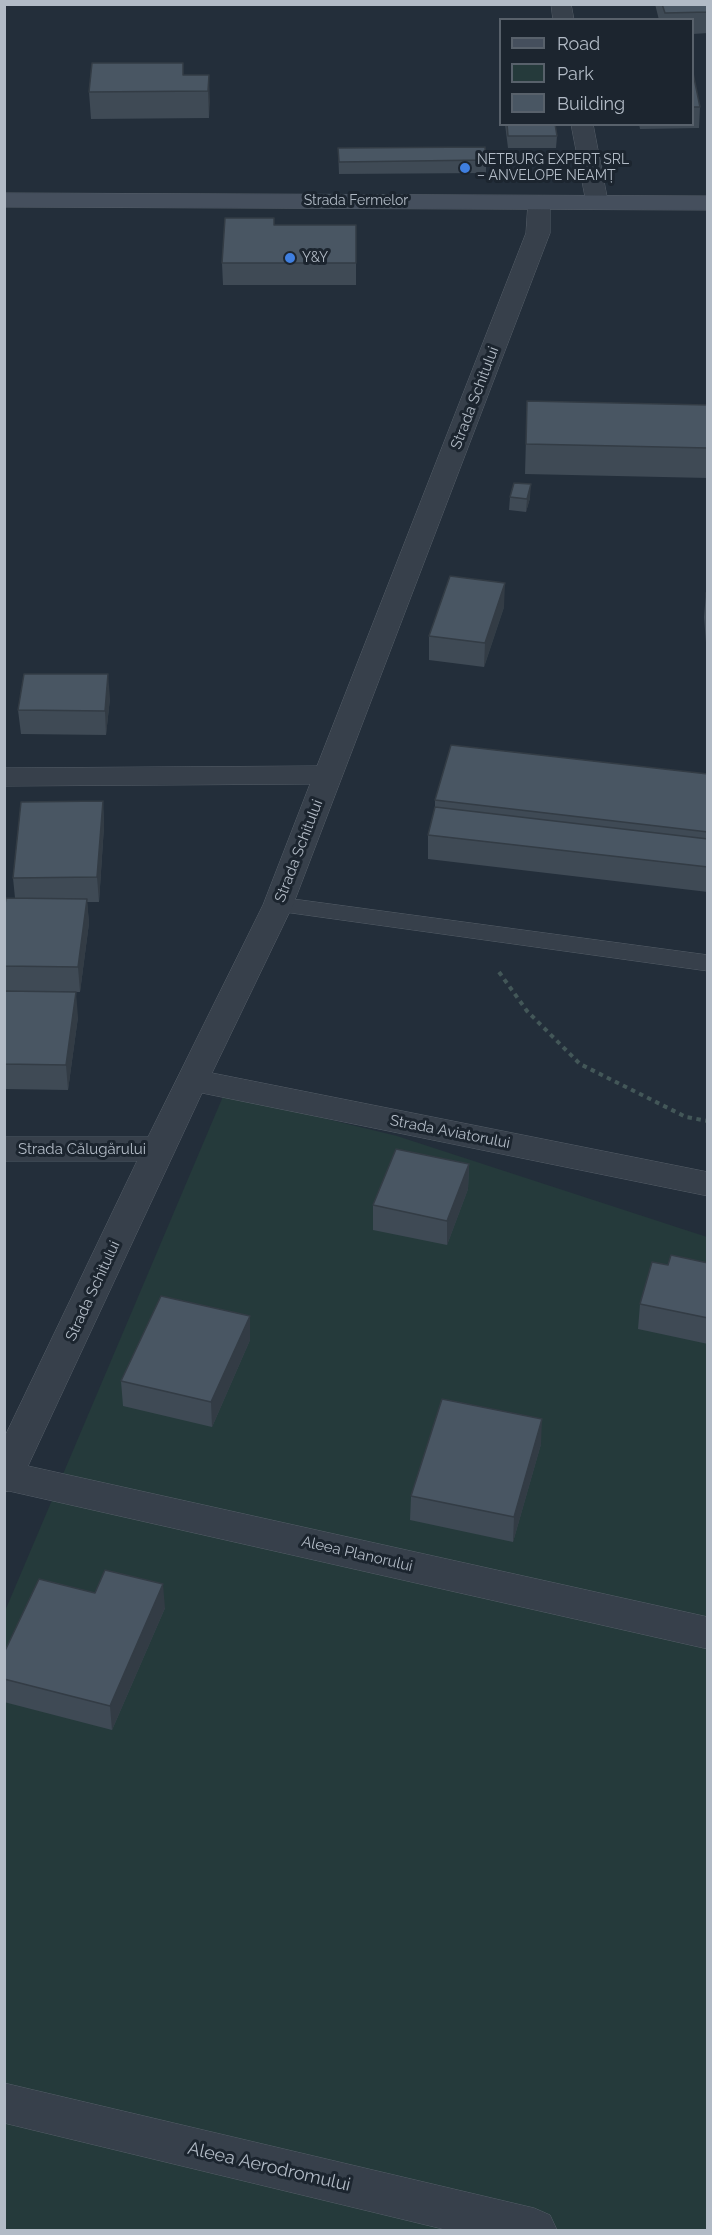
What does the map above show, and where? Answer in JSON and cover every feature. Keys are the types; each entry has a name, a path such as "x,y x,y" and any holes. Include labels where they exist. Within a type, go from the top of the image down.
{"street":[{"path":"582,126 597,202"},
{"name":"Strada Fermelor","path":"4,200 708,203"},
{"name":"Strada Schitului","path":"5,1477 159,1149 278,905 538,233 538,202"},
{"path":"4,777 329,775"},
{"name":"Strada Aviatorului","path":"192,1080 708,1184"},
{"name":"Strada Călugărului","path":"4,1149 159,1149"},
{"name":"Aleea Planorului","path":"5,1477 708,1633"},
{"name":"Aleea Aerodromului","path":"4,2103 534,2230"}],"lane":[{"path":"278,905 708,963"}],"path":[{"path":"470,932 527,1011 580,1064 686,1117 708,1121"}],"green space":[{"path":"224,1094 397,1136 707,1237 707,2230 5,2230 5,1611"}],"building":[{"path":"662,4 708,4 708,12 665,13"},
{"path":"92,63 183,63 183,75 209,75 208,91 89,92"},
{"path":"694,78 700,107 694,107"},
{"path":"507,126 555,126 557,136 508,136"},
{"path":"485,147 486,160 339,162 338,148"},
{"path":"225,218 274,218 274,225 356,225 356,263 222,263"},
{"path":"527,401 708,405 708,448 526,444"},
{"path":"514,483 531,484 527,499 510,497"},
{"path":"450,576 505,583 485,643 429,636"},
{"path":"24,674 108,674 105,711 18,710"},
{"path":"451,745 708,774 708,832 435,800"},
{"path":"103,801 97,877 13,878 21,802"},
{"path":"435,807 708,839 708,867 428,835"},
{"path":"6,898 87,899 78,967 4,966"},
{"path":"4,991 76,992 66,1065 4,1064"},
{"path":"396,1149 469,1164 447,1221 373,1205"},
{"path":"671,1255 708,1263 708,1318 640,1304 652,1262 668,1265"},
{"path":"161,1296 250,1316 211,1402 121,1381"},
{"path":"442,1399 542,1419 514,1517 411,1496"},
{"path":"105,1570 163,1584 110,1706 4,1679 4,1653 39,1579 95,1593"}],"place":[{"name":"NETBURG EXPERT SRL – ANVELOPE NEAMȚ","path":"465,168"},
{"name":"Y&Y","path":"290,258"}]}
